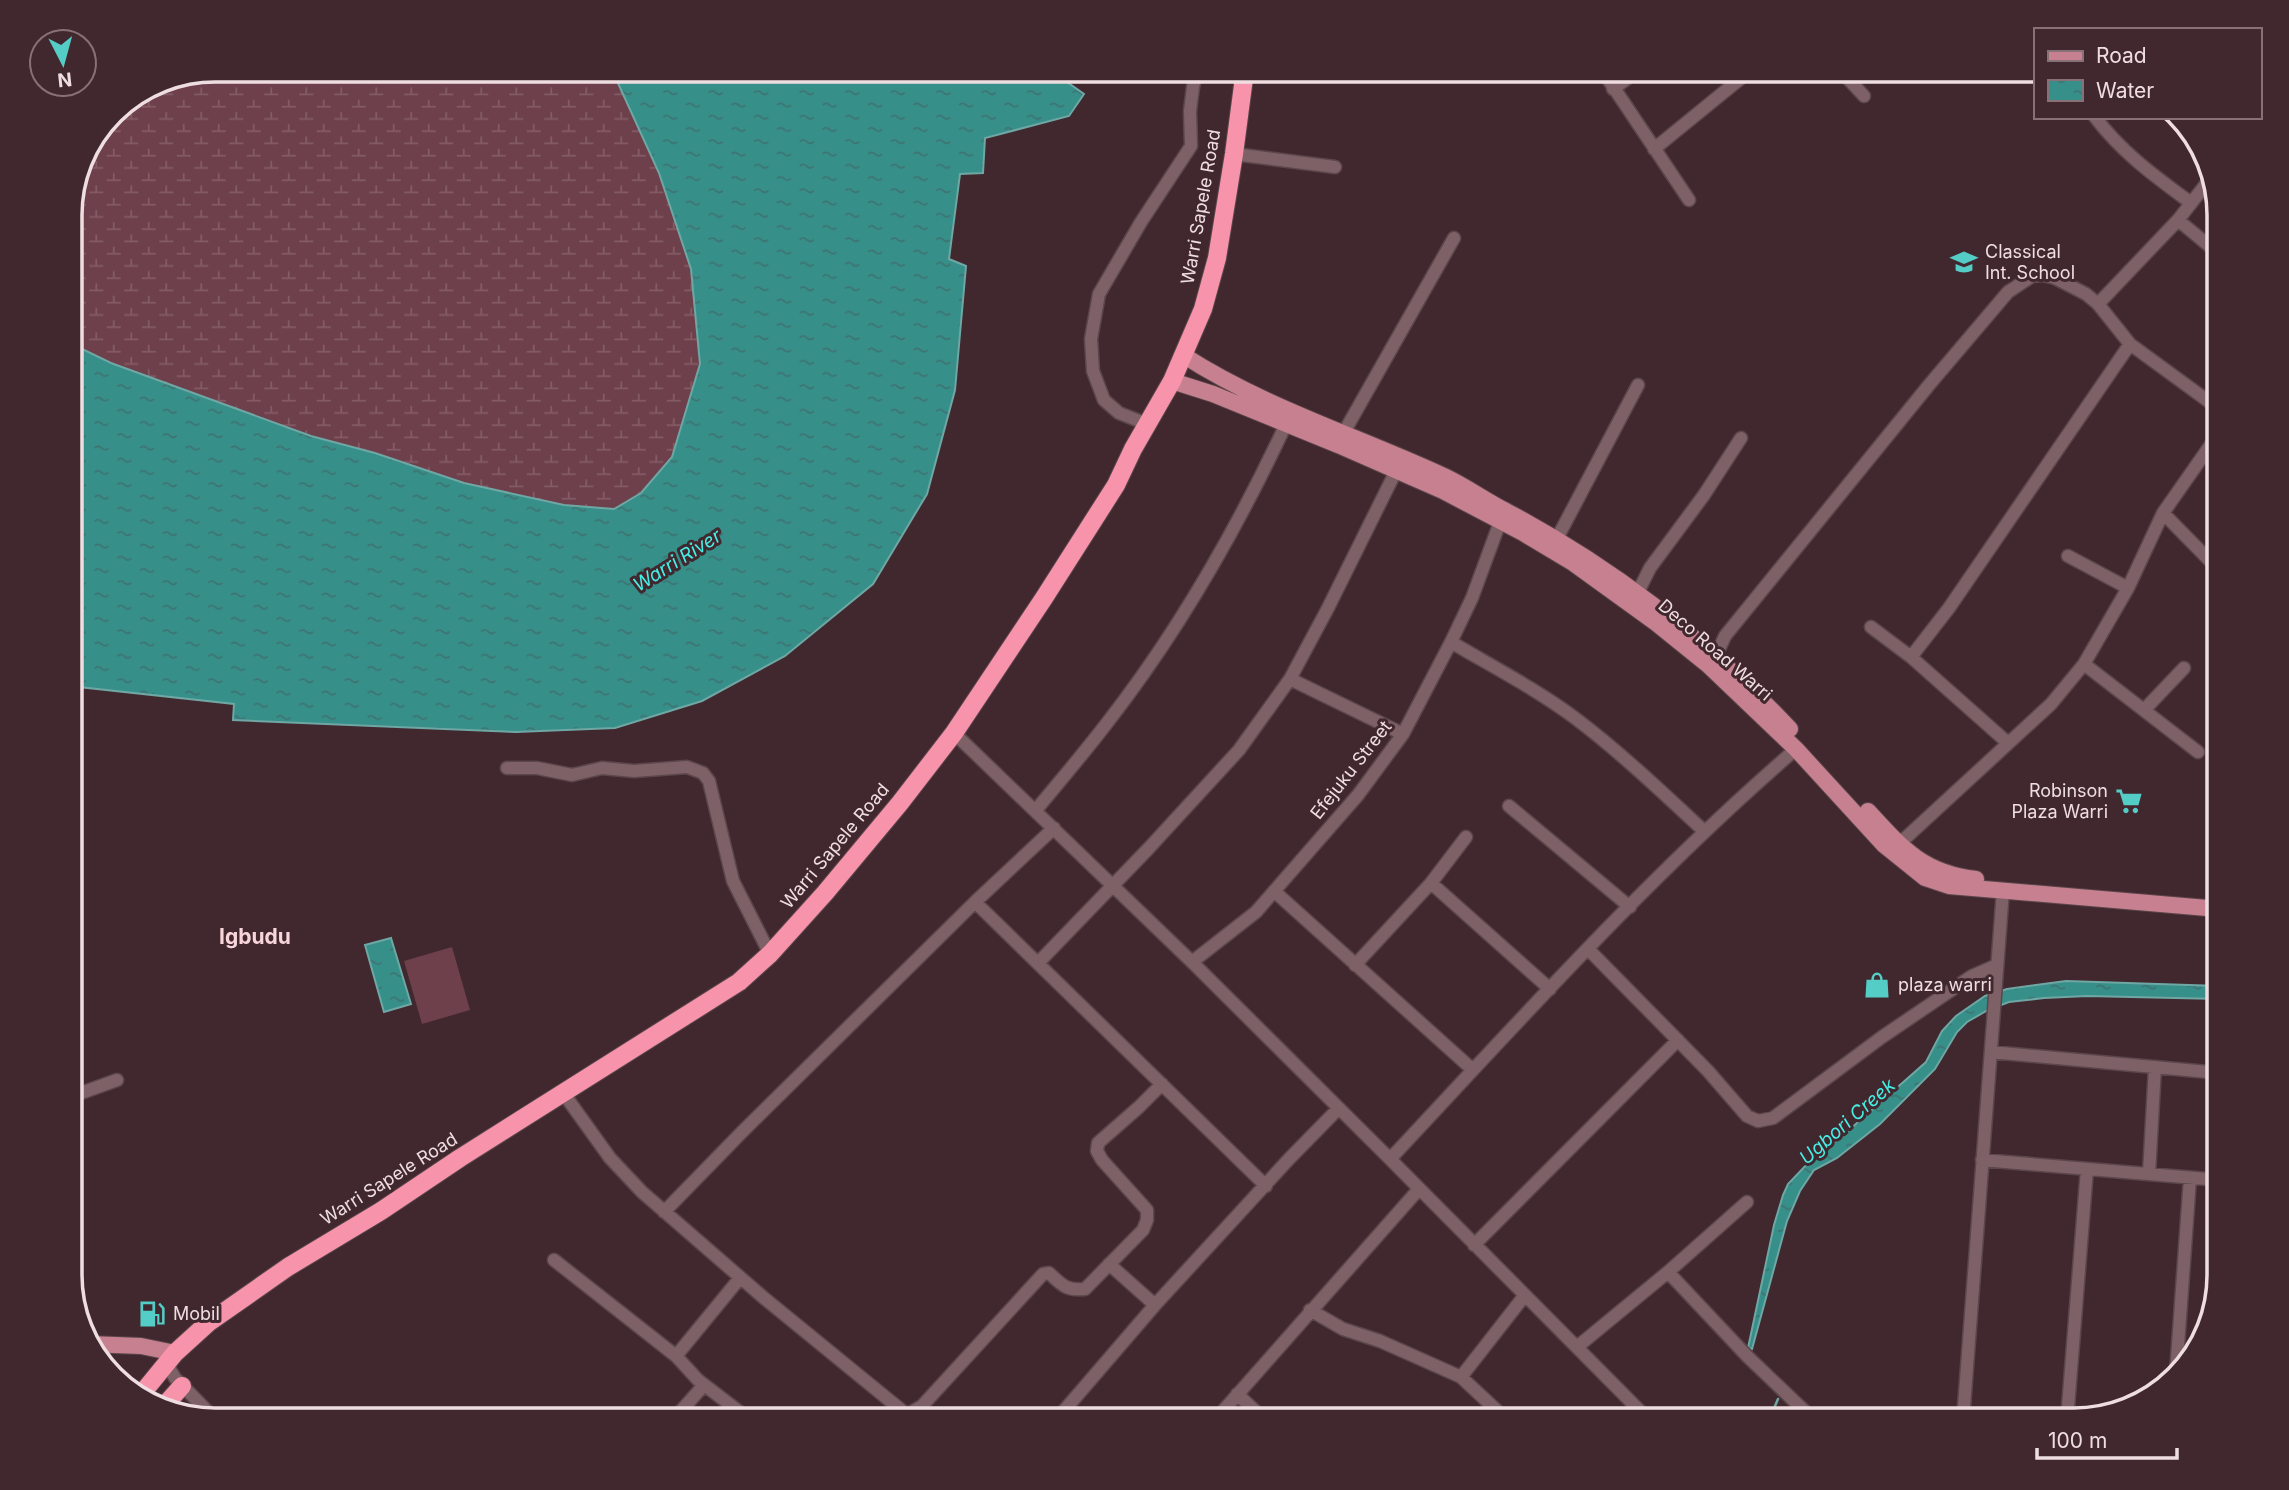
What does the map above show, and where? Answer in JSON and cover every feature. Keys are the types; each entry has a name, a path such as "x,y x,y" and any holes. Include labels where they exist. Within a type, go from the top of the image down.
{"highway":[{"name":"Warri Sapele Road","path":"148,1389 171,1358 208,1323 288,1267 739,982 770,954 900,803 954,733 1037,609 1116,485 1172,381 1203,309 1217,258 1243,82"},
{"path":"170,1400 182,1386"}],"main road":[{"name":"Deco Road Warri","path":"1182,355 1230,385 1292,414 1450,479 1637,594 1716,656 1758,696 1899,844 1926,866 1961,877 2207,898"},
{"name":"Deco Road Warri","path":"1172,381 1213,394 1286,424 1443,491 1500,522 1554,544 1573,563 1656,623 1708,665 1796,749 1884,845 1925,878 1949,886 2207,908"},
{"path":"102,1345 141,1346 171,1358"}],"street":[{"path":"1147,424 1119,413 1104,400 1093,371 1091,339 1099,294 1191,146 1189,111 1194,82"},
{"path":"1610,82 1689,200"},
{"path":"1614,89 1623,82"},
{"path":"1654,149 1736,82"},
{"path":"1851,82 1864,96"},
{"path":"2097,119 2138,164 2191,203"},
{"path":"1234,154 1335,167"},
{"path":"2098,304 2178,220 2204,187"},
{"path":"2178,220 2207,244"},
{"path":"1343,434 1454,238"},
{"path":"1716,656 1725,636 1929,385 2008,292 2032,276 2043,275 2086,294 2098,304 2130,344 2207,400"},
{"path":"1911,657 1949,608 2130,344"},
{"path":"1554,544 1639,385"},
{"path":"1036,810 1108,722 1164,643 1214,562 1262,475 1286,424"},
{"path":"1637,594 1650,568 1704,495 1741,438"},
{"path":"1899,844 2051,704 2084,664 2128,588 2163,513 2207,450"},
{"path":"1038,963 1239,750 1290,679 1396,471"},
{"path":"2163,513 2207,558"},
{"name":"Efejuku Street","path":"1192,962 1256,912 1358,795 1403,734 1472,598 1500,522"},
{"path":"2068,556 2128,588"},
{"path":"1871,627 1911,657 2008,743"},
{"path":"1451,642 1525,685 1575,719 1704,831"},
{"path":"2084,664 2198,752"},
{"path":"2144,710 2184,668"},
{"path":"1290,679 1403,734"},
{"path":"954,733 1192,962 1637,1408"},
{"path":"1390,1159 1588,949 1704,831 1796,749"},
{"path":"507,768 537,768 572,775 602,768 634,771 687,767 703,773 709,781 733,881 770,954"},
{"path":"1509,806 1630,907"},
{"path":"664,1212 975,902 1054,828"},
{"path":"1355,965 1431,883 1466,837"},
{"path":"1431,883 1550,989"},
{"path":"1964,1408 2003,890"},
{"path":"1273,891 1473,1070"},
{"path":"975,902 1266,1186"},
{"path":"1588,949 1678,1040 1747,1116 1758,1121 1767,1121 1972,976 1997,965"},
{"path":"1474,1245 1678,1040"},
{"path":"1991,1052 2207,1072"},
{"path":"2149,1174 2155,1067"},
{"path":"83,1092 117,1080"},
{"path":"920,1408 1043,1274 1049,1273 1065,1287 1073,1290 1085,1289 1143,1230 1147,1210 1102,1160 1097,1151 1098,1143 1162,1084"},
{"path":"564,1094 610,1158 642,1192 896,1408"},
{"path":"1066,1408 1155,1306 1338,1109"},
{"path":"1982,1160 2207,1179"},
{"path":"2068,1408 2087,1169"},
{"path":"2180,1355 2190,1178"},
{"path":"1225,1408 1419,1189"},
{"path":"1577,1347 1747,1202"},
{"path":"554,1261 676,1356 704,1384 735,1408"},
{"path":"1109,1264 1155,1306"},
{"path":"1668,1272 1747,1356 1801,1408"},
{"path":"676,1356 740,1278"},
{"path":"1461,1377 1525,1295"},
{"path":"1310,1310 1343,1329 1381,1341 1461,1377 1493,1408"},
{"path":"171,1358 182,1386 203,1407"},
{"path":"683,1408 704,1384"},
{"path":"1237,1394 1252,1408"}],"green space":[{"path":"215,82 617,82 659,173 691,269 700,364 672,457 641,493 614,509 564,505 464,483 375,453 311,436 111,363 83,349 83,197 92,164 115,127 134,110 156,96 197,83"},
{"path":"452,947 470,1010 422,1024 404,961"}],"water":[{"name":"Warri River","path":"617,82 1067,82 1084,94 1069,116 985,138 983,173 960,174 949,259 966,266 955,390 927,494 873,584 785,656 702,701 615,728 516,732 233,720 234,704 83,687 83,349 111,363 311,436 375,453 464,483 564,505 614,509 641,493 672,457 700,364 691,269 659,173"},
{"path":"391,938 411,1004 384,1012 365,945"},
{"path":"2066,981 2207,986 2207,999 2087,996 2044,998 2009,1002 1967,1022 1957,1032 1935,1069 1880,1124 1837,1158 1814,1170 1800,1191 1787,1221 1752,1349 1748,1348 1774,1225 1788,1184 1811,1160 1926,1062 1942,1031 1956,1016 1985,996 2007,989"}],"waterway":[{"path":"1774,1408 1778,1399"}],"place":[{"name":"Classical Int. School","path":"1964,262"},
{"name":"Robinson Plaza Warri","path":"2129,801"},
{"name":"plaza warri","path":"1877,985"},
{"name":"Mobil","path":"152,1314"}],"district":[{"name":"Igbudu","path":"255,937"}],"water label":[{"name":"Ugbori Creek","path":"1847,1121"}]}
